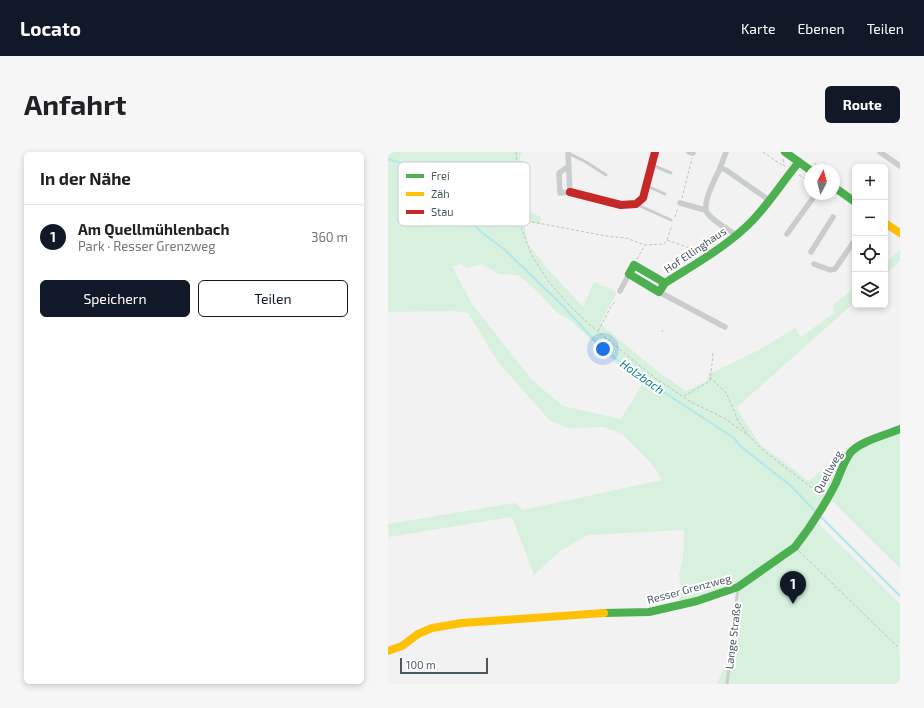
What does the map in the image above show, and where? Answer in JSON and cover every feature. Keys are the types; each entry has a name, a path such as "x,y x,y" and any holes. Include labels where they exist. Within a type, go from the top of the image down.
{"street":[{"path":"569,166 559,173 560,193 570,192 621,205 636,204 643,198 655,152"},
{"path":"705,210 706,200 726,152"},
{"path":"785,152 804,166"},
{"path":"880,152 900,166"},
{"path":"568,153 570,192"},
{"name":"Hof Ellinghaus","path":"659,292 665,283 709,255 752,221 798,162"},
{"path":"720,168 726,170 769,200"},
{"path":"840,191 852,200"},
{"path":"787,234 812,200"},
{"name":"Hof Ellinghaus","path":"680,203 705,210 708,215 736,235"},
{"path":"811,252 833,217"},
{"path":"888,224 900,233"},
{"path":"814,264 830,270 836,269 852,245"},
{"path":"620,290 634,265"},
{"name":"Hof Ellinghaus","path":"634,265 665,283"},
{"path":"629,274 659,292 725,327"},
{"name":"Quellweg","path":"795,547 814,520 835,485 845,461 851,452 860,445 900,429"},
{"name":"Resser Grenzweg","path":"388,651 402,646 418,634 432,628 462,623 649,612 697,601 738,587 795,547"}],"lane":[{"path":"568,153 606,174"},
{"path":"652,165 671,173"},
{"path":"647,186 665,194"},
{"path":"636,204 672,220"},
{"name":"Lange Straße","path":"727,684 738,587"}],"path":[{"path":"516,152 517,162"},
{"path":"762,152 784,166"},
{"path":"530,222 606,236 626,238 645,245 664,244 667,240 680,203 691,153"},
{"path":"522,226 532,256 549,282 569,305 598,332 655,378 690,402 724,418 749,436"},
{"path":"667,240 709,255"},
{"path":"634,265 645,245"},
{"path":"598,332 615,302"},
{"path":"683,396 710,381 713,355 712,351"},
{"path":"710,377 727,394 738,421 749,436 763,450 826,499"},
{"path":"795,547 900,649"}],"green space":[{"path":"388,152 522,152 520,156 521,162 398,162 398,226 525,226 528,244 547,268 583,307 594,282 615,291 616,294 600,324 660,373 686,391 707,381 709,372 714,372 759,350 795,328 801,337 834,313 833,305 852,289 852,305 736,408 760,444 809,481 856,442 862,446 900,433 900,568 830,499 814,519 900,604 900,643 898,649 900,653 900,684 717,684 736,639 740,607 739,589 682,609 683,600 679,600 681,587 679,575 683,557 684,530 588,535 560,551 534,575 512,517 389,537 388,524 515,503 523,510 662,480 652,464 622,434 604,427 568,428 549,420 498,362 468,313 453,311 388,312","holes":["461,264 468,268 481,264 499,274 518,275 537,291 555,311 571,321 620,367 642,385 621,419 563,406 532,380 472,304 452,266"]},
{"path":"530,212 541,217 540,224 530,223"},
{"path":"900,250 900,261 888,272 888,260"}],"waterway":[{"name":"Holzbach","path":"388,159 398,162"},
{"name":"Holzbach","path":"475,226 505,250 563,306 600,346 630,370 734,438 740,446 790,485 815,511"},
{"name":"Holzbach","path":"818,514 900,596"}],"traffic: fast":[{"path":"785,152 804,166"},
{"path":"665,283 659,292 629,274 634,265 665,283 711,254 733,238 753,220 799,162"},
{"path":"840,191 852,200"},
{"path":"604,613 649,612 697,601 738,587 795,547 826,501 846,460 855,448 867,441 900,429"}],"traffic: slow":[{"path":"888,225 900,233"},
{"path":"388,651 402,646 418,634 432,628 462,623 604,613"}],"traffic: jam":[{"path":"570,192 621,205 636,204 643,198 655,152"}],"place":[{"name":"Am Quellmühlenbach","path":"793,604"}]}
